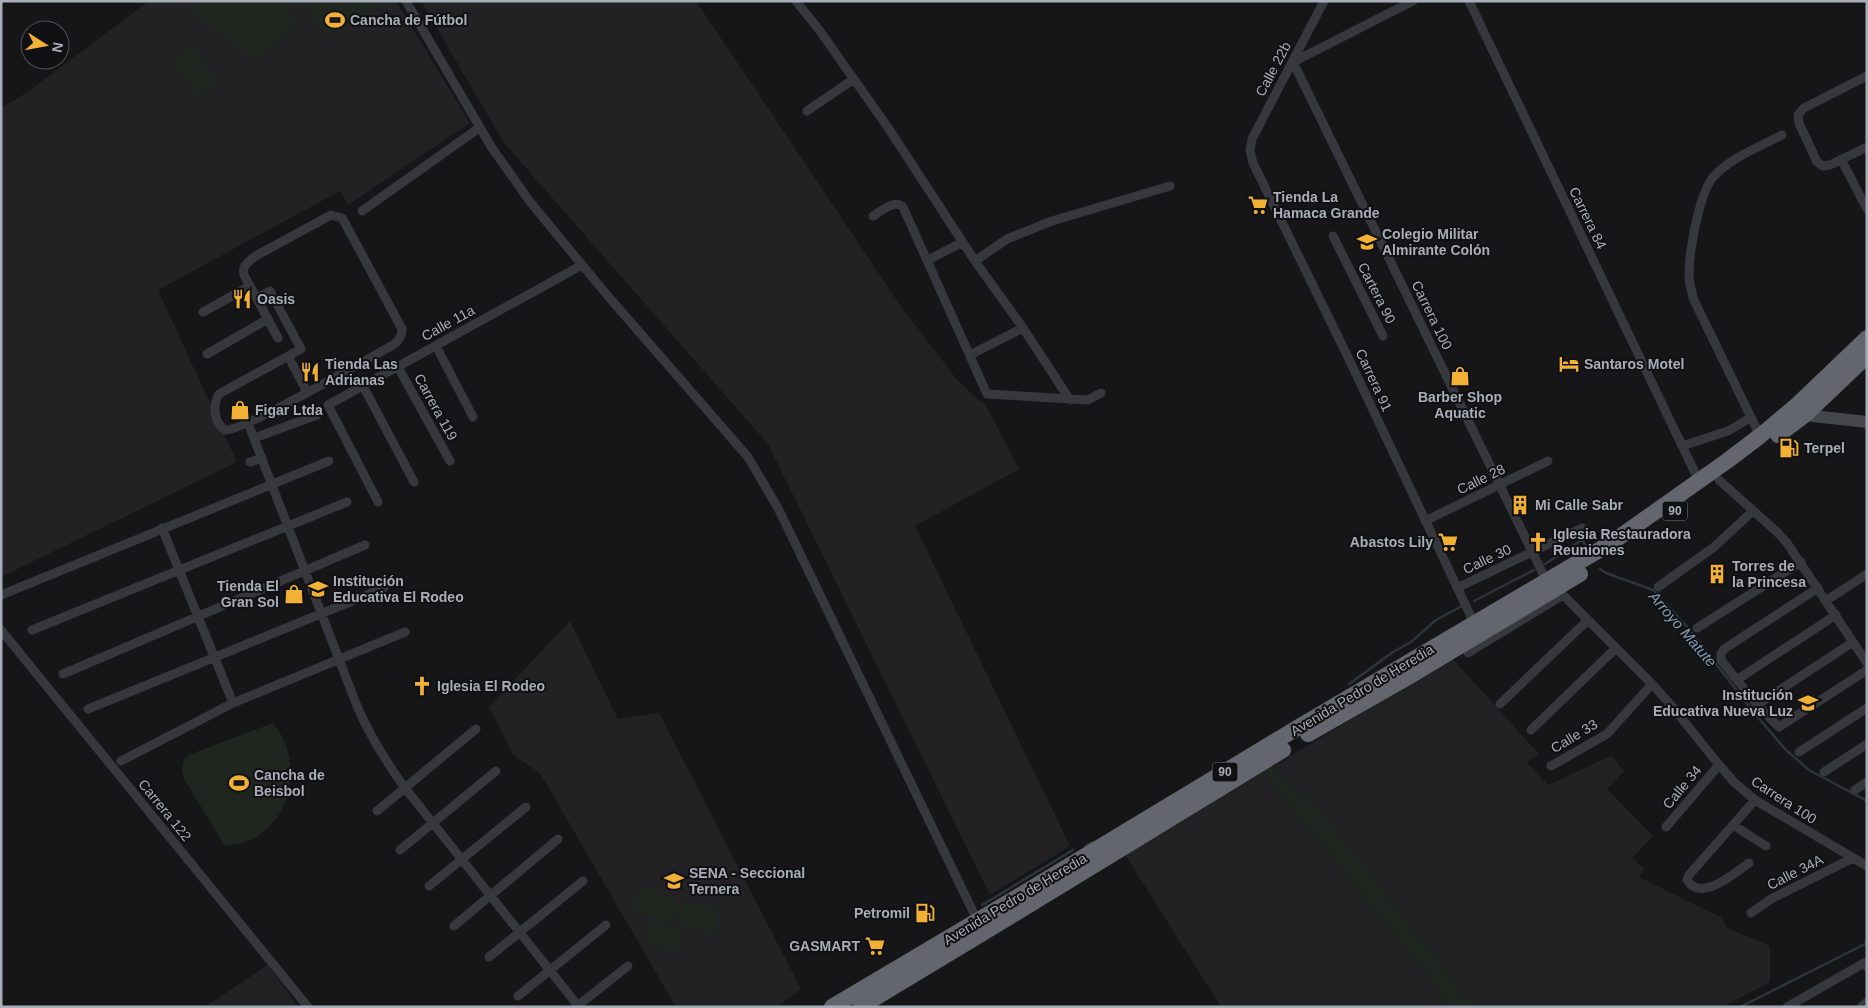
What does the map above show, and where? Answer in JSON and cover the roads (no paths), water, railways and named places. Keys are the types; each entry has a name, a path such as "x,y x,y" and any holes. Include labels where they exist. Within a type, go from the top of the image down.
{"highway":[{"name":"Avenida Pedro de Heredia","path":"860,1007 980,927 1474,623 1555,588 1611,542 1760,436 1802,409 1867,338"},
{"name":"Avenida Pedro de Heredia","path":"832,1007 980,927 1415,673 1620,549 1719,480 1867,356"}],"street":[{"path":"406,1 479,128 531,203 748,457 779,510 980,927"},
{"path":"796,1 820,31 889,129 975,261 1023,328 1070,400"},
{"name":"Calle 22b","path":"1250,150 1252,140 1324,1"},
{"path":"1292,62 1413,1"},
{"name":"Carrera 84","path":"1469,1 1698,481"},
{"name":"Carrera 100","path":"1292,62 1533,552 1555,588 1652,684 1719,765 1755,800 1867,866"},
{"path":"1867,76 1804,108 1798,115 1799,123 1817,162 1823,166 1830,165 1867,147"},
{"path":"806,111 854,79"},
{"path":"362,211 479,128"},
{"path":"1760,436 1693,298 1689,275 1702,195 1712,178 1727,164 1782,135"},
{"name":"Carrera 91","path":"1250,150 1253,163 1474,623"},
{"path":"1841,159 1867,209"},
{"path":"975,261 1007,240 1052,222 1170,186"},
{"path":"873,216 895,203 899,203 903,207 987,394 1088,400 1101,392"},
{"path":"257,298 270,291 301,349 222,391 216,398 214,408 222,429 229,431 248,424 393,345 401,337 402,329 342,218 331,215 249,261 243,270 250,286 278,338"},
{"name":"Cartera 90","path":"1333,236 1384,336"},
{"path":"928,260 963,242"},
{"name":"Calle 11a","path":"378,502 328,405 582,264"},
{"path":"203,312 250,286"},
{"path":"207,354 268,319"},
{"path":"970,355 1023,328"},
{"path":"436,346 473,417"},
{"path":"288,356 307,392"},
{"name":"Carrera 119","path":"398,367 450,461"},
{"path":"363,386 414,482"},
{"path":"1802,409 1822,418 1867,422"},
{"path":"254,438 317,415"},
{"path":"1682,446 1728,431 1750,418"},
{"path":"248,424 371,738 405,788 578,1006 628,966"},
{"path":"250,462 262,458"},
{"path":"1,595 329,461"},
{"name":"Calle 28","path":"1425,521 1548,461"},
{"path":"1719,480 1778,532 1827,600 1867,663"},
{"path":"32,630 347,502"},
{"path":"1658,587 1714,547 1753,511"},
{"path":"162,528 233,703"},
{"name":"Calle 30","path":"1457,588 1582,528"},
{"path":"63,674 365,545"},
{"path":"1697,628 1801,562"},
{"path":"1827,600 1867,574"},
{"path":"88,709 384,588"},
{"path":"1468,653 1555,588"},
{"path":"1818,588 1724,649 1721,654 1722,660 1757,706 1779,727 1867,670"},
{"path":"1738,679 1836,615"},
{"path":"1500,704 1588,620"},
{"name":"Carrera 122","path":"1,630 308,1007"},
{"path":"121,760 233,703 405,632"},
{"path":"1757,706 1853,642"},
{"path":"1531,730 1616,648"},
{"name":"Calle 33","path":"1550,766 1607,734 1652,684"},
{"path":"1799,752 1867,708"},
{"path":"377,811 476,729"},
{"path":"1824,772 1867,744"},
{"name":"Calle 34","path":"1666,827 1719,765"},
{"path":"400,850 434,824 496,771"},
{"path":"1855,790 1867,782"},
{"path":"1749,863 1719,884 1708,888 1697,888 1690,885 1687,880 1689,875 1755,800"},
{"path":"428,886 526,807"},
{"path":"1733,825 1766,846"},
{"path":"454,926 558,839"},
{"name":"Calle 34A","path":"1751,913 1771,899 1852,858"},
{"path":"489,958 583,881"},
{"path":"518,996 606,925"},
{"path":"1787,1007 1865,965"},
{"path":"1860,1007 1867,1002"}],"waterway":[{"path":"1545,564 1582,540 1586,546"},
{"name":"Arroyo Matute","path":"1600,569 1606,573 1653,590 1689,629 1755,714 1786,750 1809,770 1867,801"},
{"path":"1474,601 1534,570"},
{"path":"1349,684 1393,652 1411,642 1436,620 1462,606"},
{"path":"1085,846 1093,842"},
{"path":"982,905 1073,850"},
{"name":"Arroyo Matute","path":"1740,1007 1867,943"}],"place":[{"name":"Cancha de Fútbol","path":"335,20"},
{"name":"Tienda La Hamaca Grande","path":"1258,205"},
{"name":"Colegio Militar Almirante Colón","path":"1367,242"},
{"name":"Oasis","path":"242,299"},
{"name":"Santaros Motel","path":"1569,364"},
{"name":"Tienda Las Adrianas","path":"310,372"},
{"name":"Barber Shop Aquatic","path":"1460,376"},
{"name":"Figar Ltda","path":"240,410"},
{"name":"Terpel","path":"1789,448"},
{"name":"Mi Calle Sabr","path":"1520,505"},
{"name":"Abastos Lily","path":"1448,542"},
{"name":"Iglesia Restauradora Reuniones","path":"1538,542"},
{"name":"Torres de la Princesa","path":"1717,574"},
{"name":"Institución Educativa El Rodeo","path":"318,589"},
{"name":"Tienda El Gran Sol","path":"294,594"},
{"name":"Iglesia El Rodeo","path":"422,686"},
{"name":"Institución Educativa Nueva Luz","path":"1808,703"},
{"name":"Cancha de Beisbol","path":"239,783"},
{"name":"SENA - Seccional Ternera","path":"674,881"},
{"name":"Petromil","path":"925,913"},
{"name":"GASMART","path":"875,946"}]}
